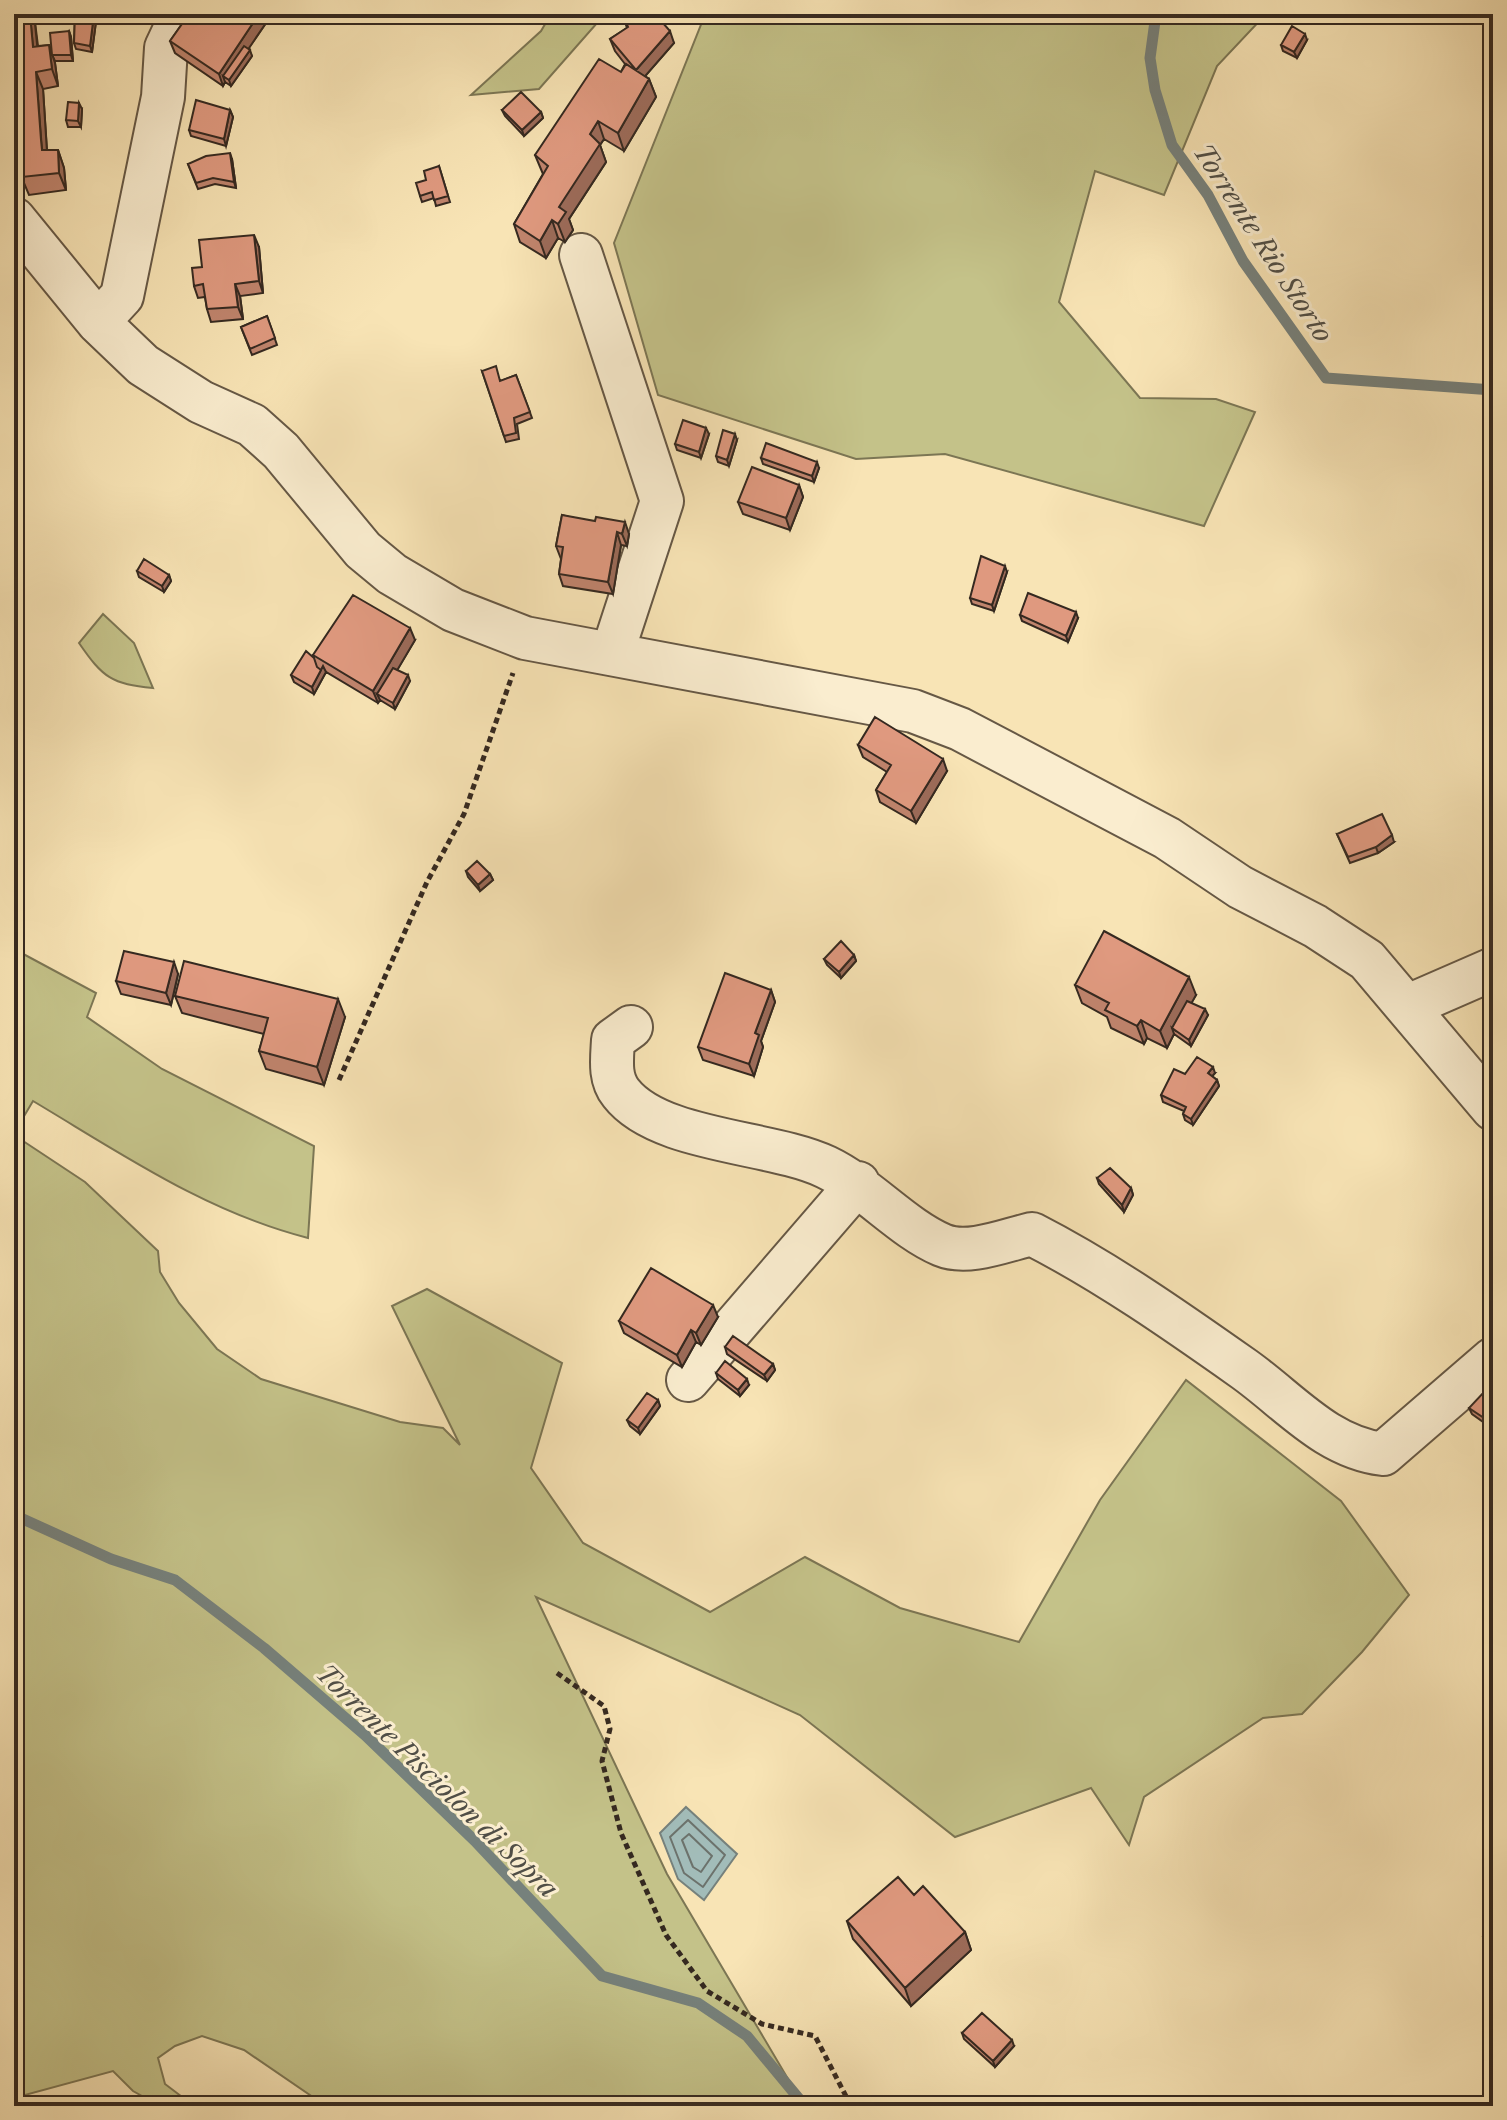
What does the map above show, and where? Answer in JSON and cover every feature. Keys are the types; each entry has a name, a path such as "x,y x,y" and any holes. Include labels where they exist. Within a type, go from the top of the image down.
{"street":[{"path":"98,322 122,296 163,97 166,48 182,14"},
{"path":"14,219 98,322 143,365 201,402 252,425 291,462 363,550 392,574 453,610 525,638 913,711 960,729 1167,838 1240,887 1315,926 1367,960 1493,1109"},
{"path":"581,255 662,501 612,654"},
{"path":"1408,1006 1493,969"},
{"path":"631,1027 613,1040 611,1069 621,1093 648,1114 691,1131 822,1165 858,1183 942,1245 962,1249 1032,1234 1068,1252 1246,1370 1321,1431 1356,1451 1383,1454 1493,1359"},
{"path":"688,1380 858,1183"}],"path":[{"path":"339,1080 427,882 464,814 525,638"},
{"path":"557,1673 604,1706 610,1729 602,1761 621,1833 666,1935 707,1991 762,2024 815,2036 851,2106"}],"shaded area":[{"path":"551,14 605,14 539,89 471,95 541,31"},
{"path":"700,14 1266,14 1217,66 1164,195 1095,171 1059,302 1140,398 1216,399 1255,412 1204,526 945,454 856,459 658,395 614,243 704,17"},
{"path":"103,614 134,643 153,688 110,677 102,672 79,643"},
{"path":"14,949 96,993 87,1017 162,1069 314,1146 308,1238 271,1227 200,1197 132,1161 33,1101 14,1133"},
{"path":"14,1135 85,1182 158,1251 160,1272 179,1303 217,1349 261,1379 400,1422 443,1428 460,1445 392,1306 427,1289 562,1363 531,1468 583,1543 710,1612 805,1557 900,1608 1019,1642 1100,1500 1186,1380 1341,1501 1409,1595 1362,1652 1302,1714 1263,1718 1144,1797 1129,1845 1091,1788 955,1837 800,1715 536,1597 667,1874 804,2106 326,2106 244,2050 202,2036 175,2046 158,2058 165,2084 194,2106 160,2106 133,2091 113,2071 14,2098"}],"water":[{"path":"686,1807 737,1854 704,1900 678,1879 660,1833"}],"building":[{"path":"14,14 30,14 33,47 49,45 52,69 36,72 41,140 42,150 58,150 59,173 22,177 22,165 14,165"},
{"path":"75,14 94,14 90,46 74,43"},
{"path":"189,14 259,14 219,74 170,41"},
{"path":"625,14 655,14 670,31 636,70 610,39 628,27"},
{"path":"1292,26 1305,34 1294,52 1281,45"},
{"path":"69,31 71,55 52,55 50,33"},
{"path":"244,46 250,50 229,80 223,76"},
{"path":"599,59 621,72 626,64 649,79 618,133 598,121 590,134 600,144 559,207 566,212 558,224 552,220 540,241 514,224 548,166 535,155"},
{"path":"521,92 541,112 522,130 502,110"},
{"path":"196,100 230,110 224,139 189,130"},
{"path":"68,102 79,103 78,121 66,120"},
{"path":"230,153 234,182 213,178 196,183 188,164 206,156"},
{"path":"439,166 448,196 434,200 432,192 420,196 416,183 426,180 424,171"},
{"path":"254,235 259,281 235,284 238,307 207,309 203,284 194,286 192,268 202,267 199,240"},
{"path":"267,316 275,338 250,349 241,327"},
{"path":"496,366 500,381 516,375 530,412 514,418 516,433 504,436 482,371"},
{"path":"683,420 706,428 699,452 675,444"},
{"path":"723,430 735,434 727,460 716,456"},
{"path":"766,443 817,462 812,476 761,458"},
{"path":"752,467 799,485 786,518 738,502"},
{"path":"562,515 625,522 622,534 617,532 608,582 559,574 563,547 556,546"},
{"path":"981,556 1005,566 992,605 970,598"},
{"path":"144,559 169,575 162,586 137,571"},
{"path":"1028,593 1076,612 1066,636 1020,615"},
{"path":"353,595 410,628 373,691 313,655"},
{"path":"306,651 321,670 312,687 291,675"},
{"path":"393,668 408,675 393,703 377,694"},
{"path":"875,717 943,759 911,811 876,790 891,765 858,745"},
{"path":"1382,814 1392,835 1376,847 1348,857 1337,834"},
{"path":"477,861 490,874 478,885 466,871"},
{"path":"1104,931 1189,977 1160,1031 1141,1020 1137,1026 1105,1010 1109,1003 1075,985"},
{"path":"841,941 854,955 839,972 824,959"},
{"path":"124,951 174,962 166,993 116,981"},
{"path":"184,961 338,999 317,1067 259,1051 268,1018 175,996"},
{"path":"725,973 771,990 755,1033 759,1035 749,1064 698,1047"},
{"path":"1187,1001 1205,1009 1189,1040 1172,1028"},
{"path":"1197,1057 1213,1067 1208,1073 1217,1080 1191,1119 1183,1114 1186,1107 1161,1095 1174,1069 1185,1074"},
{"path":"1110,1168 1131,1188 1122,1205 1097,1178"},
{"path":"651,1268 713,1305 696,1333 691,1330 677,1355 619,1321"},
{"path":"733,1336 773,1364 764,1375 725,1347"},
{"path":"725,1361 747,1379 738,1390 716,1373"},
{"path":"1484,1392 1493,1399 1493,1424 1469,1408"},
{"path":"647,1393 658,1400 638,1428 627,1420"},
{"path":"898,1877 914,1895 923,1886 965,1932 905,1988 847,1921"},
{"path":"1493,1930 1493,1951 1492,1951 1483,1937"},
{"path":"982,2013 1012,2040 993,2061 962,2033"}],"waterway":[{"name":"Torrente Rio Storto","path":"1156,14 1150,58 1155,90 1172,145 1208,195 1243,261 1326,378 1493,390"},
{"name":"Torrente Pisciolon di Sopra","path":"14,1515 111,1559 175,1580 264,1648 365,1735 475,1841 602,1976 698,2003 747,2036 805,2106"}]}
